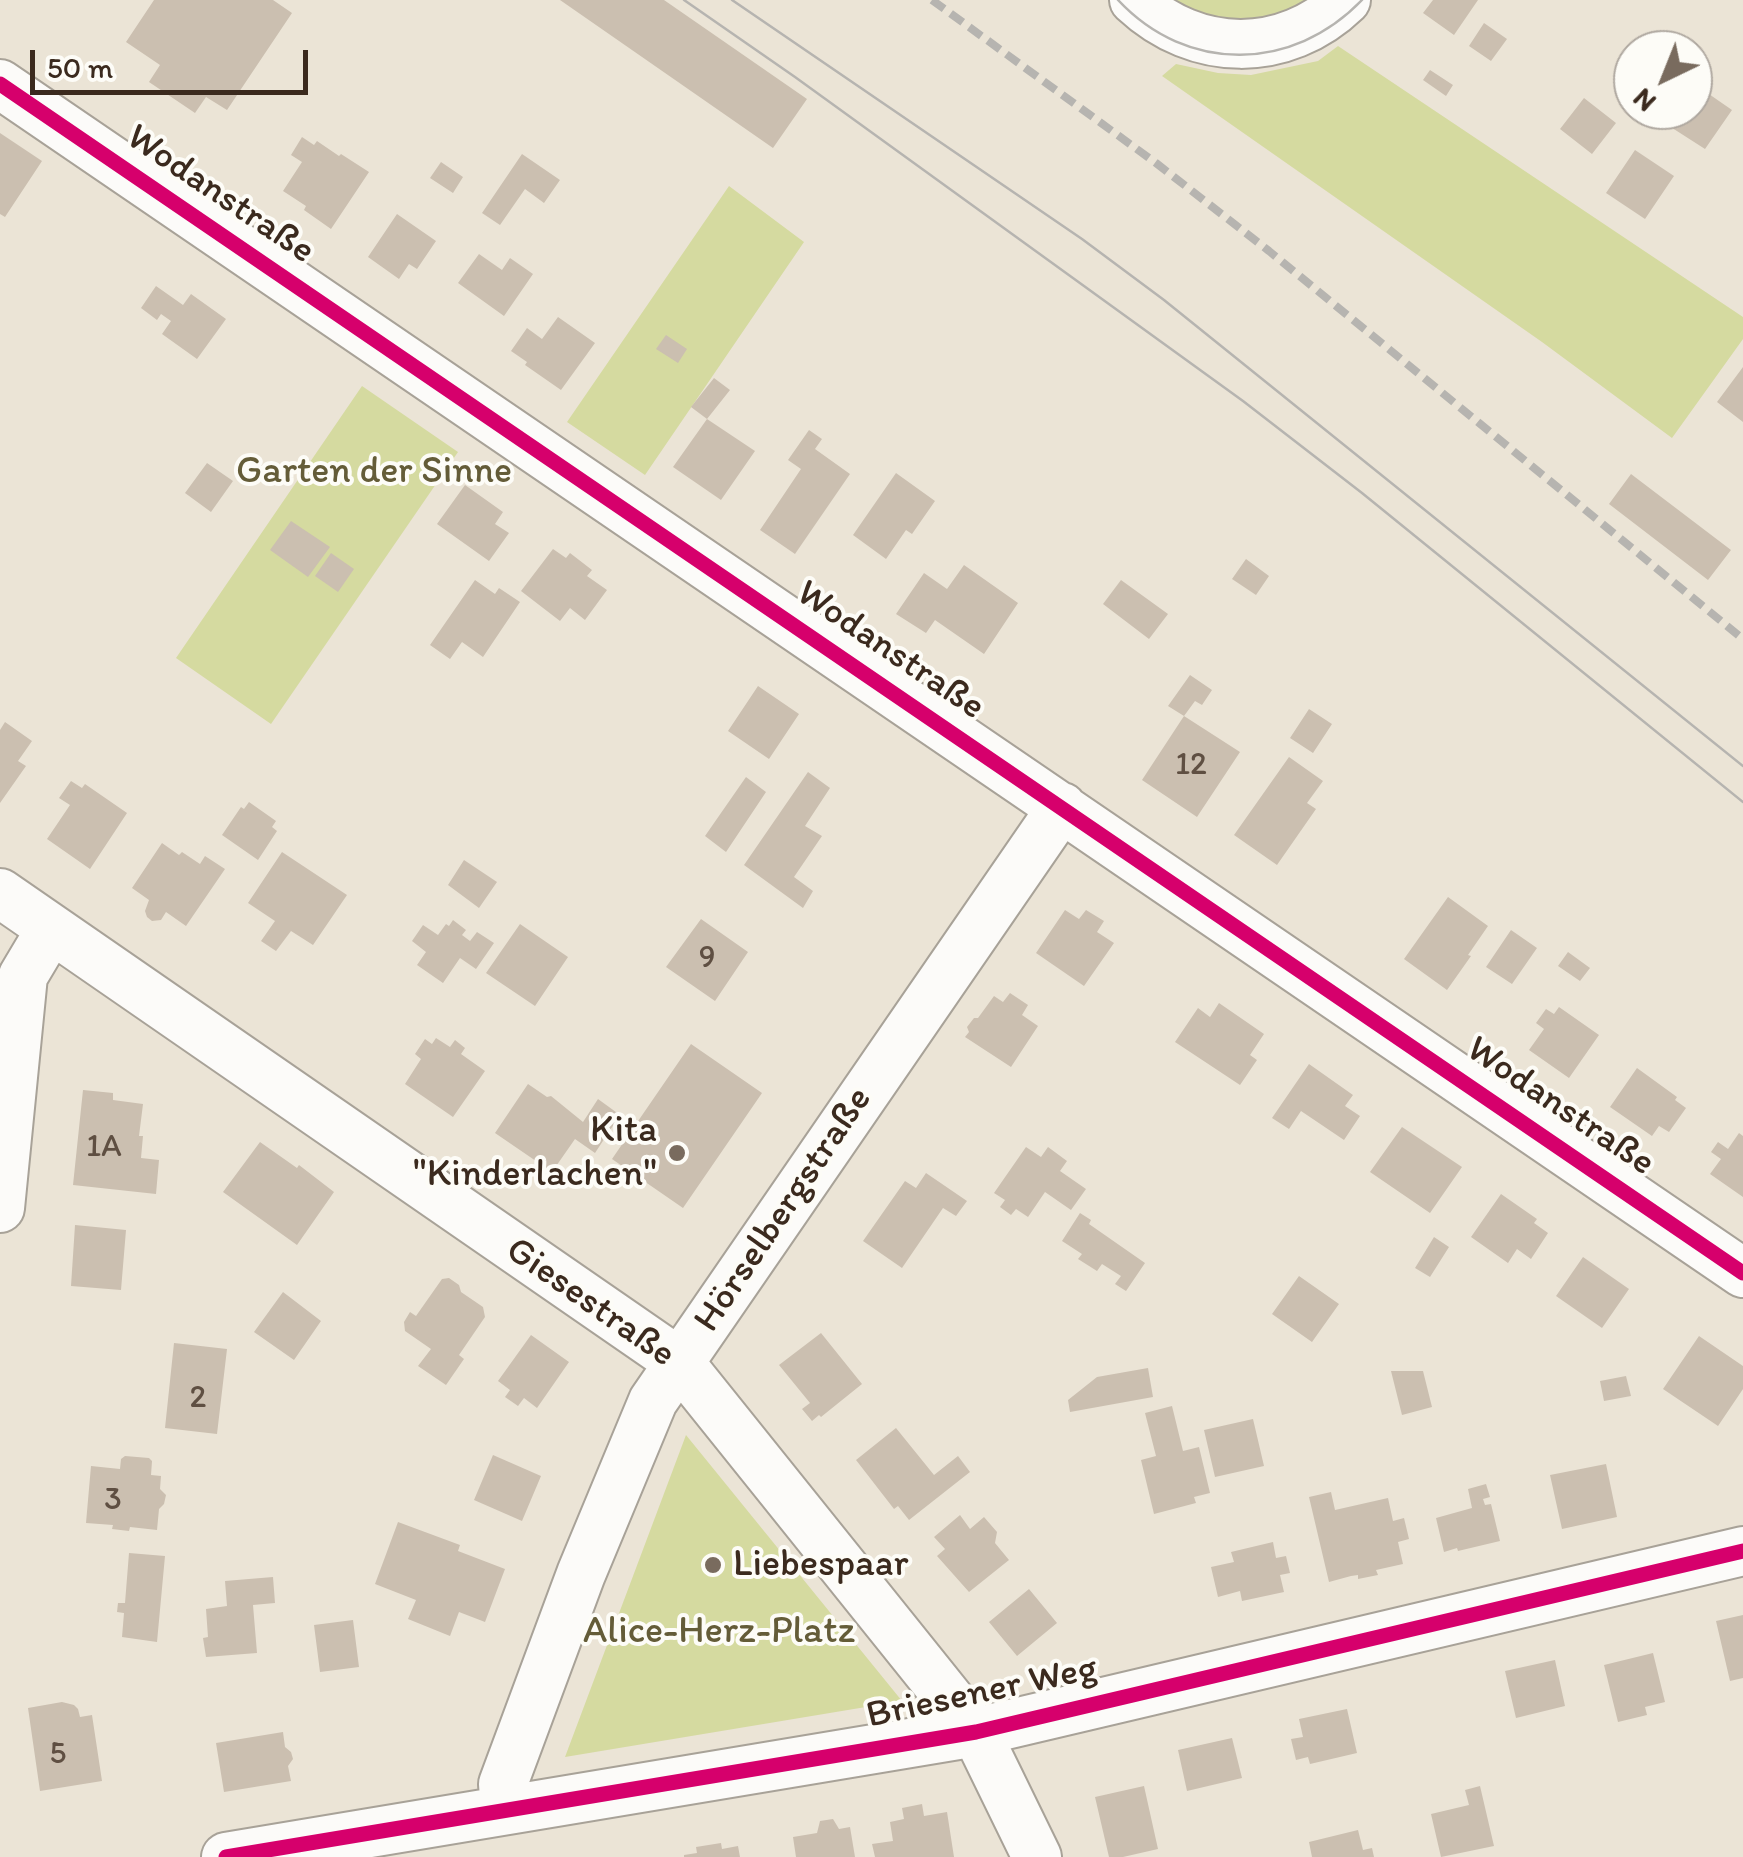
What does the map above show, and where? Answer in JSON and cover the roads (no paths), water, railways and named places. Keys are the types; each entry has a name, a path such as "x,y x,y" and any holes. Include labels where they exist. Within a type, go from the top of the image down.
{"street":[{"path":"1134,0 1154,17 1182,32 1238,44 1302,32 1346,0"},
{"name":"Wodanstraße","path":"0,84 1743,1272"},
{"name":"Hörselbergstraße","path":"505,1810 503,1784 580,1574 653,1400 1062,808"},
{"name":"Giesestraße","path":"0,893 679,1362 976,1732 1037,1857"},
{"path":"0,1208 23,976 51,929"},
{"name":"Briesener Weg","path":"226,1857 976,1732 1743,1552"}],"tram line":[{"path":"684,0 1243,401 1743,802"},
{"path":"732,0 1082,239 1164,300 1743,766"},
{"path":"1118,0 1145,24 1176,41 1207,52 1240,55 1273,51 1304,41 1335,24 1362,0"}],"railway":[{"path":"932,0 1156,163 1269,251 1743,639"}],"place":[{"name":"Kita \"Kinderlachen\"","path":"677,1153"},
{"name":"Liebespaar","path":"713,1565"}],"park label":[{"name":"Garten der Sinne","path":"374,472"},
{"name":"Alice-Herz-Platz","path":"719,1632"}]}
